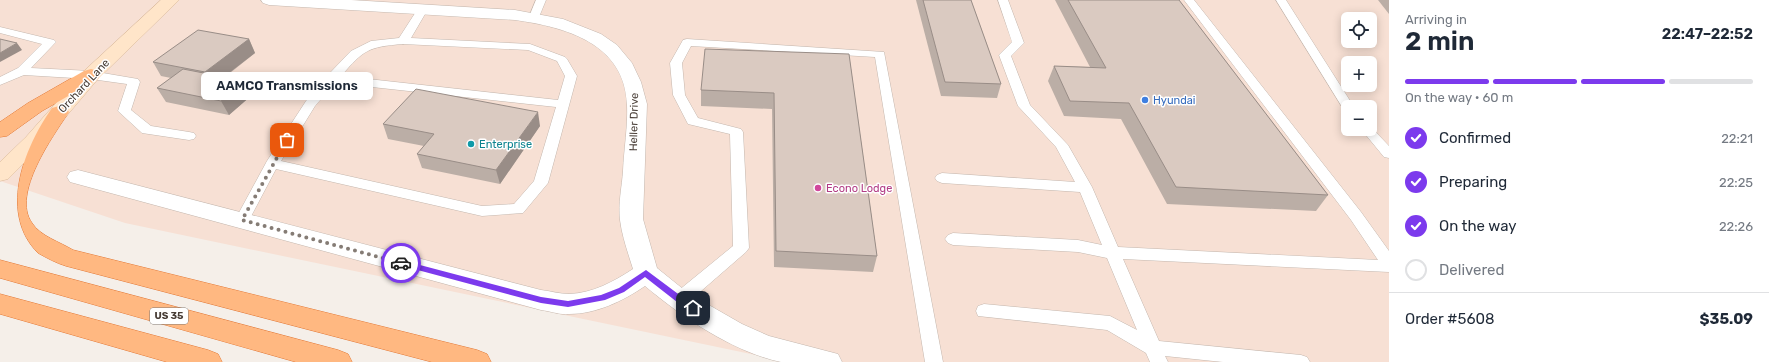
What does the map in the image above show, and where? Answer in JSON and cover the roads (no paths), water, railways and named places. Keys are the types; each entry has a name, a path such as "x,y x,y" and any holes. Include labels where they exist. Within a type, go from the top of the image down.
{"highway":[{"path":"0,132 35,107 91,75"},
{"path":"59,112 19,171 11,208 20,227 34,240 66,257 477,362"},
{"name":"US 35","path":"0,269 338,362"},
{"path":"0,304 208,362"}],"main road":[{"name":"Orchard Lane","path":"0,174 59,112 91,75 171,0"}],"street":[{"name":"Heller Drive","path":"269,0 423,9 538,8 603,43 617,55 628,70 635,86 637,104 631,219 646,273"},
{"path":"78,177 541,300 568,304 602,298 622,290 646,273 679,300 734,332 764,346 828,362"}],"lane":[{"path":"1003,0 1018,43 1005,55 1024,106 1061,145 1085,187 1156,355"},
{"path":"1189,0 1351,210 1389,264"},
{"path":"1281,0 1344,100"},
{"path":"403,41 423,9"},
{"path":"0,30 50,42 22,70 0,81"},
{"path":"242,220 272,164 310,104 355,53 375,43 403,41 530,47 561,59 571,76 541,183 518,209 482,211 272,164"},
{"path":"679,300 741,248 736,132 693,121 679,95 676,63 688,42 880,54 934,362"},
{"path":"22,70 91,75 134,82 124,111 147,130 189,136"},
{"path":"332,79 563,104"},
{"path":"1373,136 1389,154"},
{"path":"942,178 1085,187"},
{"path":"953,240 1078,246 1113,253 1389,264"},
{"path":"984,312 1110,323 1156,355 1301,362"}],"place":[{"name":"Hyundai","path":"1145,100"},
{"name":"AAMCO Transmissions","path":"287,140"},
{"name":"Enterprise","path":"471,144"},
{"name":"Econo Lodge","path":"818,188"}]}
